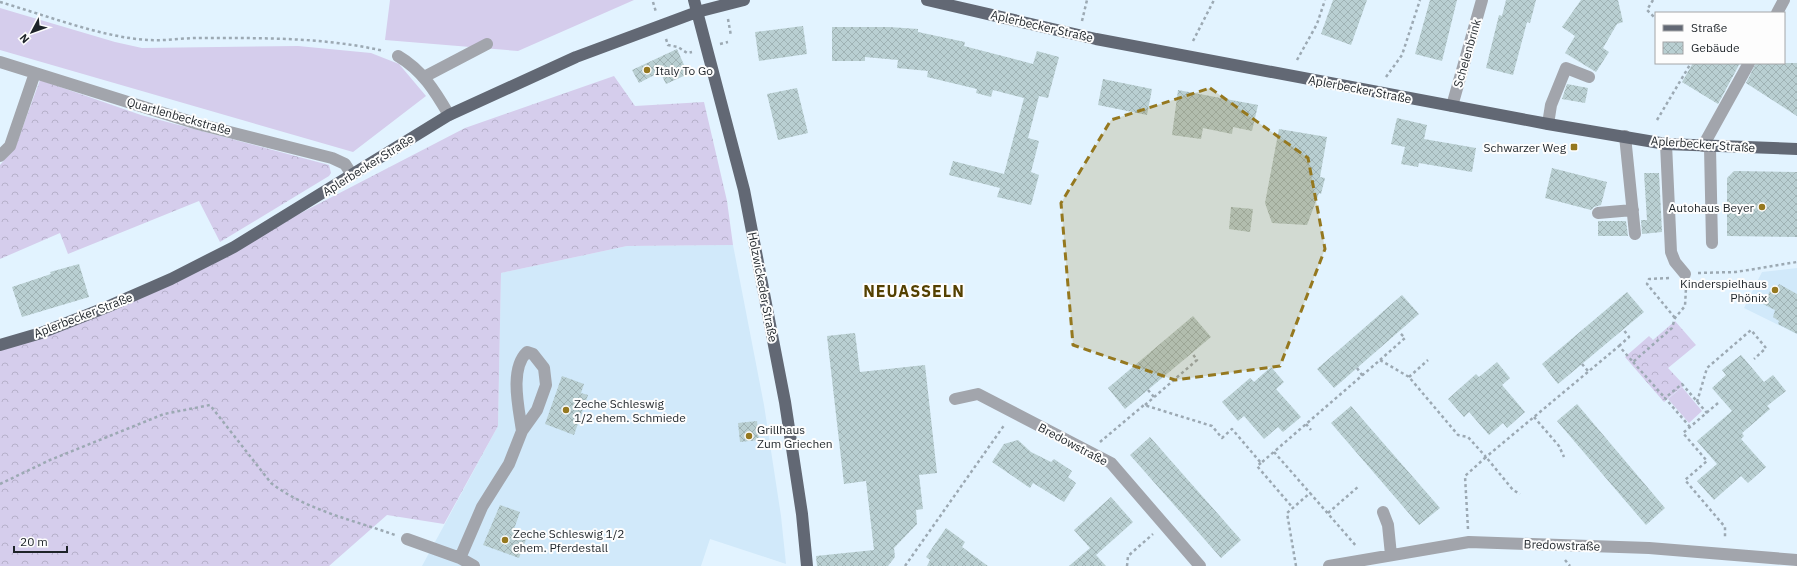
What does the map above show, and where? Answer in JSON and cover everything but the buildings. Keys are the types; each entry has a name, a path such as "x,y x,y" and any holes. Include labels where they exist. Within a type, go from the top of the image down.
{"main road":[{"name":"Holzwickeder Straße","path":"694,0 744,190 785,402 802,514 807,566"},
{"name":"Aplerbecker Straße","path":"0,345 41,333 107,307 171,279 234,247 449,115 576,57 697,12 744,0"},
{"name":"Aplerbecker Straße","path":"927,0 1096,39 1548,124 1666,144 1797,149"}],"street":[{"name":"Schelenbrink","path":"1452,106 1482,0"},
{"path":"1778,12 1784,0"},
{"path":"424,77 487,44"},
{"path":"398,56 413,64 424,77 449,115"},
{"name":"Quartlenbeckstraße","path":"0,62 198,124 332,158 345,164 352,175"},
{"path":"1712,243 1706,146 1748,64"},
{"path":"1548,124 1551,105 1566,68 1589,77"},
{"path":"0,156 10,146 35,73"},
{"path":"1625,136 1635,234"},
{"path":"1666,144 1671,252 1675,262 1685,278"},
{"path":"1598,213 1633,210"},
{"path":"460,558 482,507 509,464 522,431 537,410 546,385 544,368 533,354 527,352 522,357 518,367 517,399 522,431"},
{"name":"Bredowstraße","path":"955,399 978,394 1110,463 1200,566"},
{"path":"1383,512 1388,525 1391,555"},
{"path":"407,539 460,558 474,566"},
{"name":"Bredowstraße","path":"1329,566 1469,542 1649,548 1797,560"}],"path":[{"path":"1083,15 1088,0"},
{"path":"1193,41 1214,0"},
{"path":"1297,60 1317,24 1325,0"},
{"path":"1386,76 1402,55 1420,0"},
{"path":"1653,0 1647,10 1655,18"},
{"path":"0,2 105,33 149,40 207,38 305,40 351,43 398,56"},
{"path":"1657,120 1690,64"},
{"path":"1675,318 1649,286 1648,281 1653,278 1685,278 1736,272 1797,262"},
{"path":"1633,362 1672,328 1675,318 1685,306 1687,299 1685,278"},
{"path":"1469,542 1465,476 1629,337 1623,329"},
{"path":"1697,402 1707,368 1751,330 1766,348 1754,359"},
{"path":"1293,508 1257,466 1405,338 1399,332"},
{"path":"1619,346 1690,427"},
{"path":"1089,452 1197,360 1192,353"},
{"path":"1380,360 1409,377 1458,435 1468,437 1513,490 1520,494"},
{"path":"1409,377 1428,360"},
{"path":"1582,364 1588,372"},
{"path":"1357,368 1362,375"},
{"path":"1666,398 1682,384 1707,413"},
{"path":"1148,390 1154,397"},
{"path":"1718,403 1683,433 1707,461 1684,480 1725,527"},
{"path":"0,484 50,460 164,414 210,405 271,482 282,491 301,502 407,539"},
{"path":"1144,405 1212,426 1222,438 1232,429 1261,463"},
{"path":"905,566 1013,413"},
{"path":"1534,418 1558,446 1564,457"},
{"path":"1306,424 1312,430"},
{"path":"1274,452 1368,559"},
{"path":"1328,513 1359,486"},
{"path":"1296,566 1287,513 1310,493"},
{"path":"1128,566 1128,556 1156,532"}],"highlighted area":[{"path":"1210,88 1308,158 1325,249 1280,366 1175,380 1073,345 1061,203 1111,120"}],"shaded area":[{"path":"733,245 764,405 781,516 786,564 710,539 701,566 422,566 498,426 501,273 627,246"},
{"name":"Kinderspielhaus Phönix","path":"1797,268 1797,334 1744,308 1762,272"}],"green space":[{"path":"390,0 634,0 518,51 385,40"},
{"path":"0,8 115,42 142,48 298,46 371,53 399,64 426,96 353,152 0,50"},
{"path":"614,76 635,106 704,102 727,201 733,245 627,246 501,273 498,426 444,524 387,515 329,566 0,566 0,347 40,335 299,214 465,128"},
{"path":"40,80 141,115 329,165 331,173 329,176 220,242 199,201 68,254 60,233 0,259 0,165 15,148"},
{"path":"1675,321 1696,345 1668,368 1684,385 1664,402 1625,357 1649,336 1653,340"},
{"path":"1682,387 1702,411 1689,423 1668,399"}],"place":[{"name":"Italy To Go","path":"647,70"},
{"name":"Schwarzer Weg","path":"1574,147"},
{"name":"Autohaus Beyer","path":"1762,207"},
{"name":"Kinderspielhaus Phönix","path":"1775,290"},
{"name":"Zeche Schleswig 1/2 ehem. Schmiede","path":"566,410"},
{"name":"Grillhaus Zum Griechen","path":"749,436"},
{"name":"Zeche Schleswig 1/2 ehem. Pferdestall","path":"505,540"}],"district":[{"name":"NEUASSELN","path":"914,291"}]}
